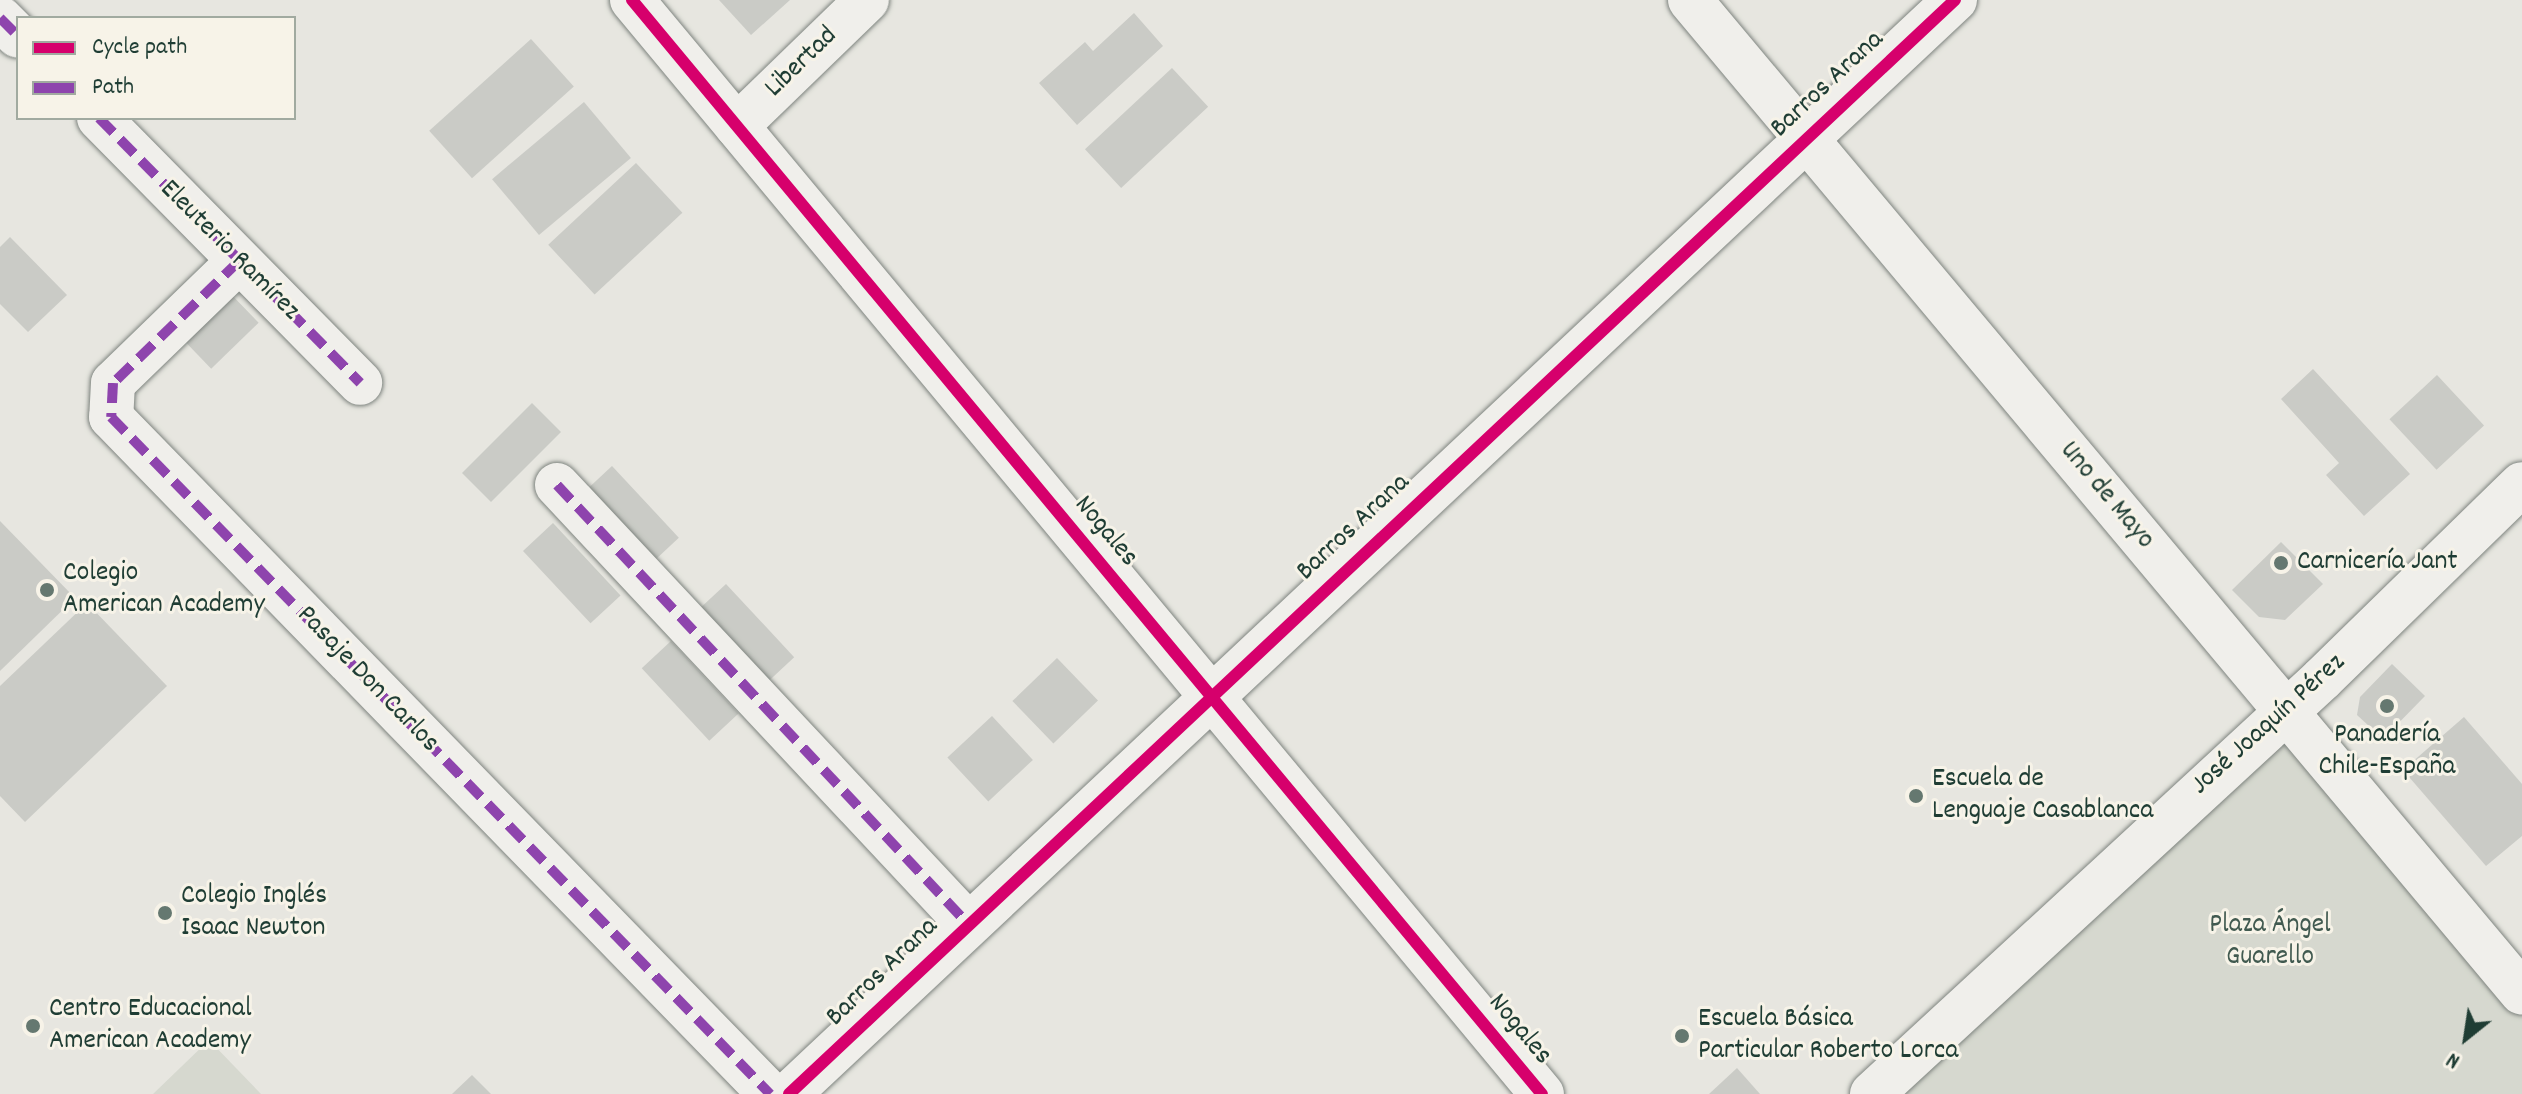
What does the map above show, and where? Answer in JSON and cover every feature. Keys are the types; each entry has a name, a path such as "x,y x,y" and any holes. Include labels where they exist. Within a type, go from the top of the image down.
{"street":[{"name":"Nogales","path":"632,0 1542,1094"},
{"name":"Libertad","path":"737,126 867,0"},
{"name":"Uno de Mayo","path":"1690,0 2522,993"},
{"name":"Barros Arana","path":"789,1094 1210,695 1955,0"},
{"path":"0,18 16,34"},
{"name":"Eleuterio Ramírez","path":"101,120 360,383"},
{"name":"Pasaje Don Carlos","path":"239,261 113,383 111,417 770,1094"},
{"name":"José Joaquín Pérez","path":"1872,1094 2286,711 2522,484"},
{"name":"Barros Arana","path":"557,485 968,924"}],"green space":[{"name":"Plaza Ángel Guarello","path":"2287,718 2522,1010 2522,1094 1881,1094"},
{"path":"209,1040 261,1094 153,1094"}],"building":[{"path":"719,0 790,0 751,35"},
{"path":"1134,13 1163,46 1077,125 1039,83 1085,42 1093,51"},
{"path":"531,39 574,87 472,178 429,131"},
{"path":"1172,68 1208,107 1121,188 1085,149"},
{"path":"584,102 631,158 539,235 492,179"},
{"path":"636,163 682,213 595,295 548,245"},
{"path":"10,237 67,295 28,332 0,304 0,247"},
{"path":"226,289 259,323 211,369 179,335"},
{"path":"2313,369 2410,474 2364,516 2326,475 2339,463 2281,399"},
{"path":"2437,375 2484,425 2437,470 2389,419"},
{"path":"532,403 561,432 491,502 462,473"},
{"path":"612,466 679,538 649,566 582,494"},
{"path":"0,521 75,598 0,671"},
{"path":"553,523 621,595 591,623 523,551"},
{"name":"Carnicería Jant","path":"2281,542 2323,584 2285,620 2259,617 2232,590"},
{"path":"726,584 794,657 765,684 697,611"},
{"path":"87,603 167,686 25,822 0,796 0,686"},
{"path":"671,641 739,713 709,741 642,668"},
{"path":"1057,658 1098,700 1053,744 1012,701"},
{"name":"Panadería Chile-España","path":"2392,664 2425,696 2383,739 2357,715 2360,697"},
{"path":"992,716 1033,760 988,801 947,758"},
{"path":"2464,717 2522,784 2522,836 2486,866 2403,770"},
{"path":"1737,1068 1760,1094 1709,1094"},
{"path":"472,1075 491,1094 452,1094"}],"marked path":[{"path":"0,18 16,34"},
{"path":"101,120 360,383"},
{"path":"239,261 113,383 111,417 770,1094"},
{"path":"557,485 968,924"}],"cycle path":[{"path":"632,0 1542,1094"},
{"path":"789,1094 1955,0"}],"place":[{"name":"Carnicería Jant","path":"2281,563"},
{"name":"Colegio American Academy","path":"47,590"},
{"name":"Panadería Chile-España","path":"2387,706"},
{"name":"Escuela de Lenguaje Casablanca","path":"1916,796"},
{"name":"Colegio Inglés Isaac Newton","path":"165,913"},
{"name":"Centro Educacional American Academy","path":"33,1026"},
{"name":"Escuela Básica Particular Roberto Lorca","path":"1682,1036"}]}
